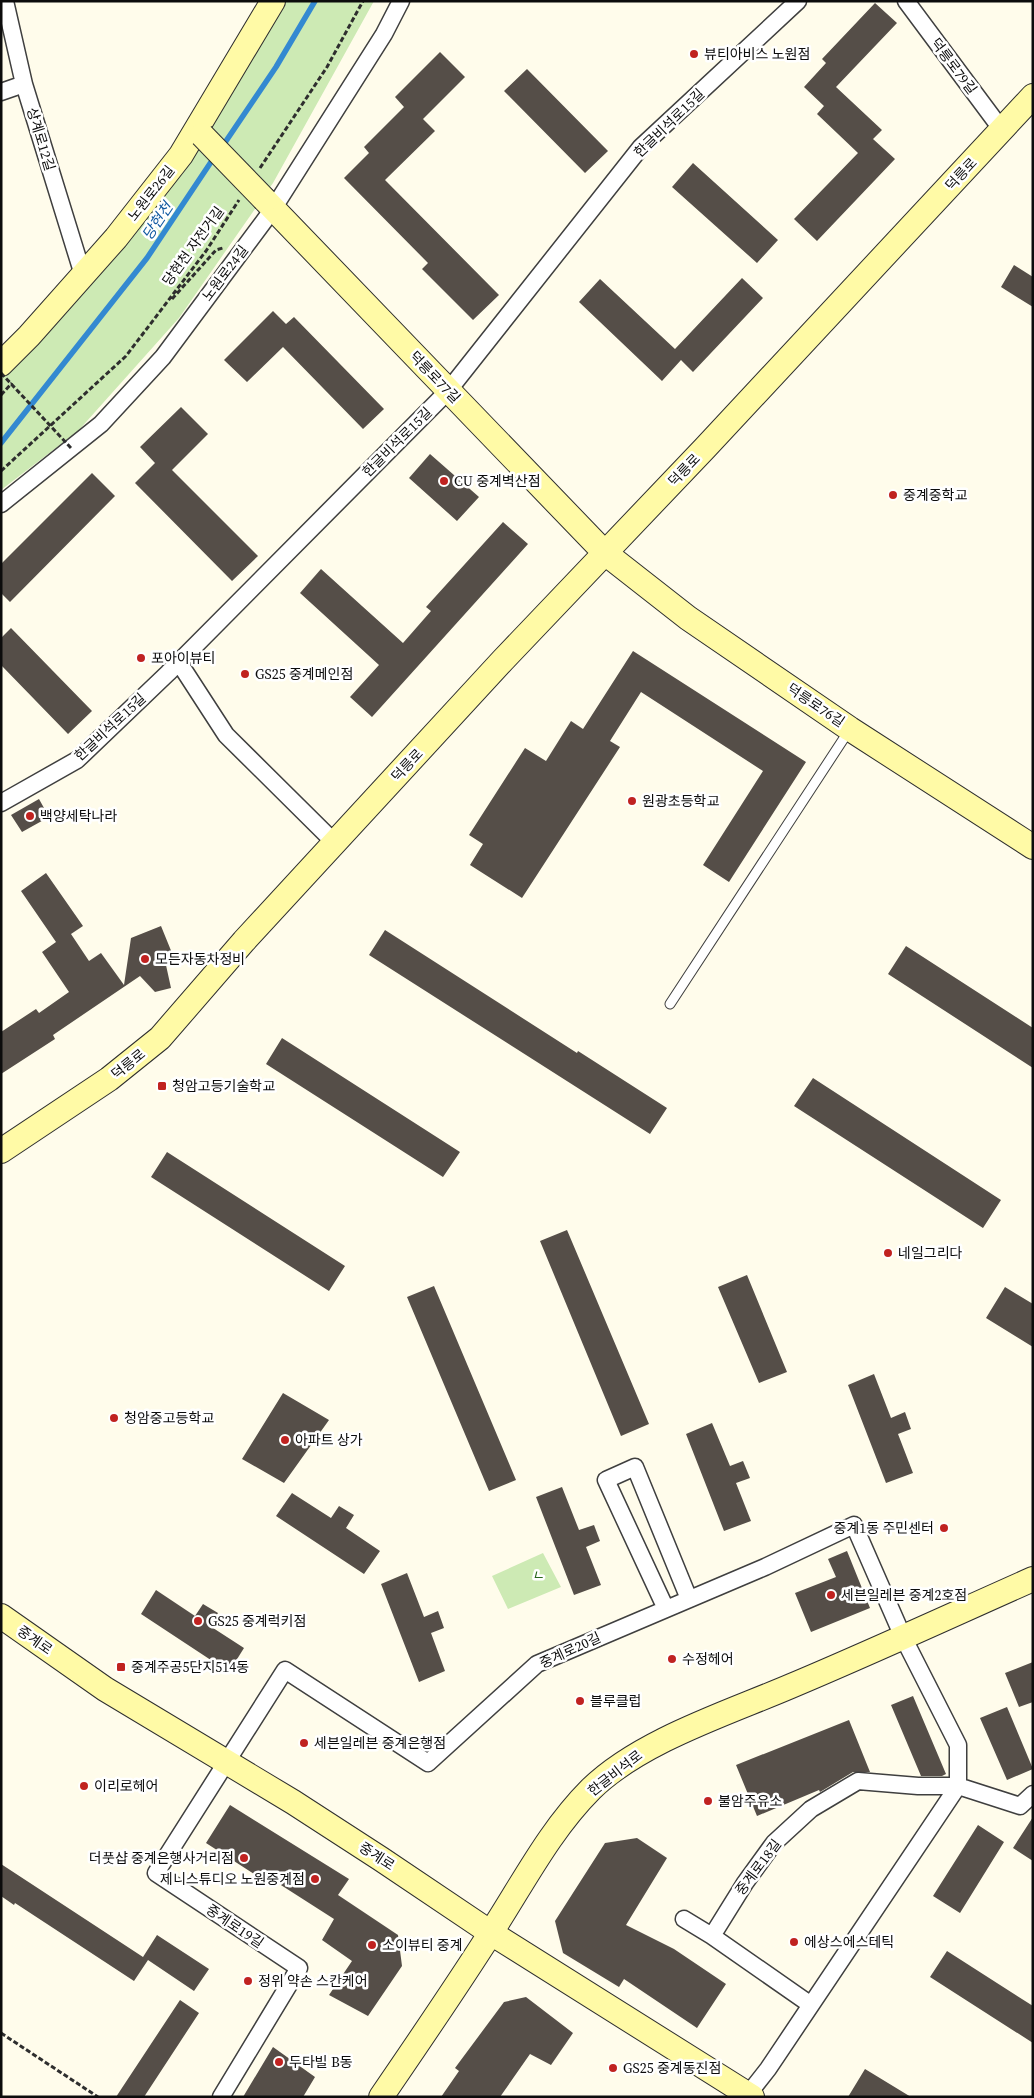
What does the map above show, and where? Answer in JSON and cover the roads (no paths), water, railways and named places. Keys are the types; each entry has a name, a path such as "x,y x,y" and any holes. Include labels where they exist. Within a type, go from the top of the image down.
{"main road":[{"name":"노원로26길","path":"1,364 122,230 199,132 273,1"},
{"name":"덕릉로","path":"1,1151 109,1079 160,1038 201,988 335,843 1033,96"},
{"name":"덕릉로77길","path":"199,132 261,201 605,553"},
{"name":"덕릉로76길","path":"605,553 688,618 850,728 1033,847"},
{"name":"한글비석로","path":"382,2097 490,1934 529,1869 592,1788 639,1752 1033,1579"},
{"name":"중계로","path":"1,1616 105,1689 382,1859 490,1934 749,2096"}],"street":[{"name":"상계로12길","path":"5,1 24,84 83,275"},
{"name":"노원로24길","path":"1,504 100,424 162,357 238,256 261,201 379,42 402,1"},
{"name":"한글비석로15길","path":"1,803 77,760 448,391 641,147 798,1"},
{"name":"덕릉로79길","path":"906,1 1002,130"},
{"path":"1,92 24,84"},
{"path":"178,661 226,735 335,843"},
{"path":"666,1609 606,1480 635,1467 689,1599"},
{"name":"중계로20길","path":"226,1762 285,1670 428,1763 538,1664 766,1567 854,1525 903,1637"},
{"path":"749,2096 958,1786 958,1745 903,1637"},
{"name":"중계로19길","path":"221,2097 299,1968 156,1873 226,1762"},
{"name":"중계로18길","path":"712,1936 745,1883 774,1843 811,1809 858,1781 918,1786 958,1786 1027,1810"},
{"path":"1027,1810 1033,1794"},
{"path":"684,1920 712,1936 811,2004"}],"lane":[{"path":"670,1004 850,728"}],"waterway":[{"name":"당현천","path":"222,147 276,67 315,1"},
{"name":"당현천","path":"1,443 147,258 215,156"}],"place":[{"name":"뷰티아비스 노원점","path":"694,54"},
{"name":"CU 중계벽산점","path":"444,481"},
{"name":"중계중학교","path":"893,495"},
{"name":"포아이뷰티","path":"141,658"},
{"name":"GS25 중계메인점","path":"245,674"},
{"name":"원광초등학교","path":"632,801"},
{"name":"백양세탁나라","path":"30,816"},
{"name":"모든자동차정비","path":"145,959"},
{"name":"청암고등기술학교","path":"162,1086"},
{"name":"네일그리다","path":"888,1253"},
{"name":"청암중고등학교","path":"114,1418"},
{"name":"아파트 상가","path":"285,1440"},
{"name":"중계1동 주민센터","path":"944,1528"},
{"name":"세븐일레븐 중계2호점","path":"831,1595"},
{"name":"GS25 중계럭키점","path":"198,1621"},
{"name":"수정헤어","path":"672,1659"},
{"name":"중계주공5단지514동","path":"121,1667"},
{"name":"블루클럽","path":"580,1701"},
{"name":"세븐일레븐 중계은행점","path":"304,1743"},
{"name":"이리로헤어","path":"84,1786"},
{"name":"불암주유소","path":"708,1801"},
{"name":"더풋샵 중계은행사거리점","path":"244,1858"},
{"name":"제니스튜디오 노원중계점","path":"315,1879"},
{"name":"에상스에스테틱","path":"794,1942"},
{"name":"소이뷰티 중계","path":"372,1945"},
{"name":"정위 약손 스칸케어","path":"248,1981"},
{"name":"두타빌 B동","path":"279,2062"},
{"name":"GS25 중계동진점","path":"613,2068"}],"park label":[{"name":"ㄴ","path":"538,1575"}]}
